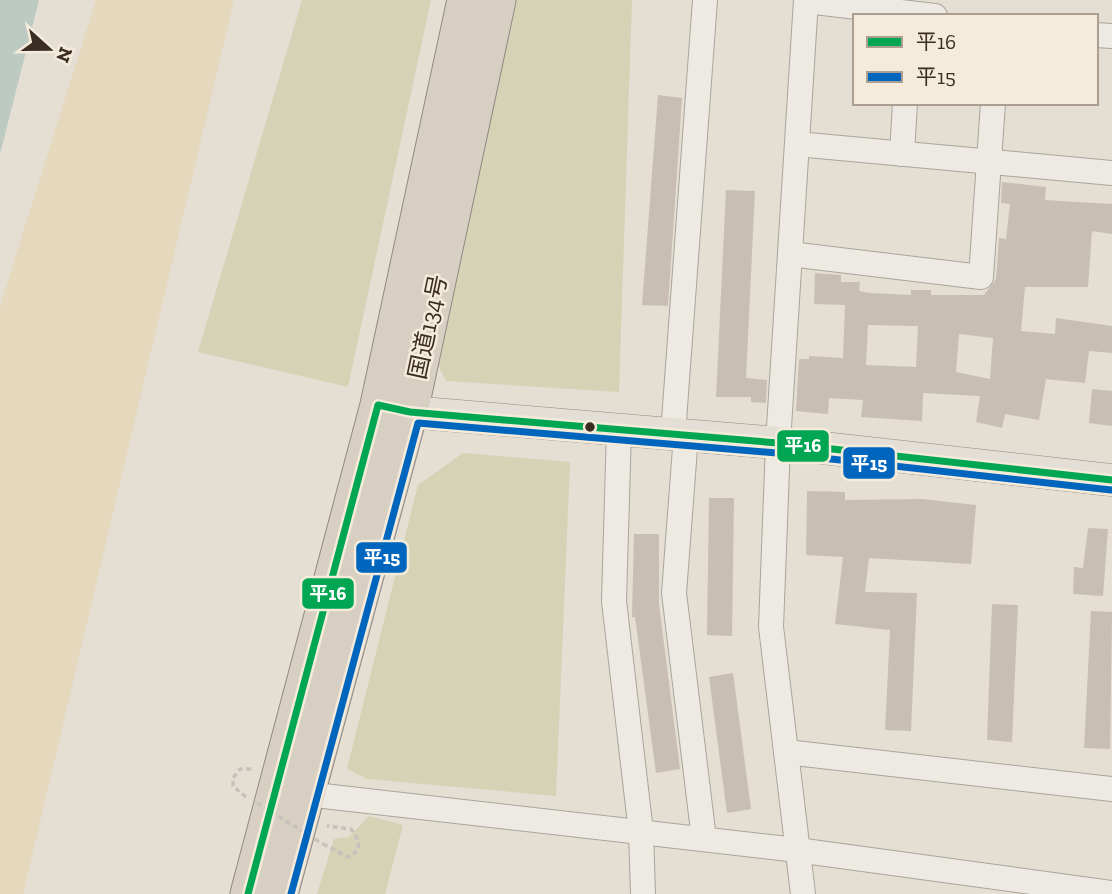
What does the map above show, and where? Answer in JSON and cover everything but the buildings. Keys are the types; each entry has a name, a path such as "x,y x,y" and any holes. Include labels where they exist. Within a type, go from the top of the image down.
{"highway":[{"name":"国道134号","path":"248,894 394,408 465,0"},
{"name":"国道134号","path":"280,894 306,794 394,408 498,0"}],"main road":[{"path":"394,408 778,443 1112,480"}],"street":[{"path":"704,839 674,593 680,434 705,0"},
{"path":"803,894 771,627 778,443 806,0 911,14"},
{"path":"902,154 905,105"},
{"path":"790,254 981,277 993,105"},
{"path":"797,144 1112,173"},
{"path":"619,429 614,601 641,832 643,894"},
{"path":"786,752 1112,789"},
{"path":"306,794 797,850 1112,893"}],"path":[{"path":"255,770 240,769 233,778 238,792 348,858 355,855 359,848 359,839 351,829 325,826"}],"green space":[{"path":"302,0 431,0 348,387 198,352"},
{"path":"510,0 632,0 619,392 446,381 432,353"},
{"path":"463,453 570,462 556,796 367,779 347,769 418,485"},
{"path":"369,816 403,825 385,894 317,894 334,839 349,837"}],"sand":[{"path":"96,0 234,0 23,894 0,894 0,306"}],"shaded area":[{"path":"0,0 39,0 0,154"}],"transit line":[{"name":"平16","path":"248,894 378,405 410,412 778,443 1112,480"},
{"name":"平15","path":"291,894 418,423 777,453 1111,490"}]}
